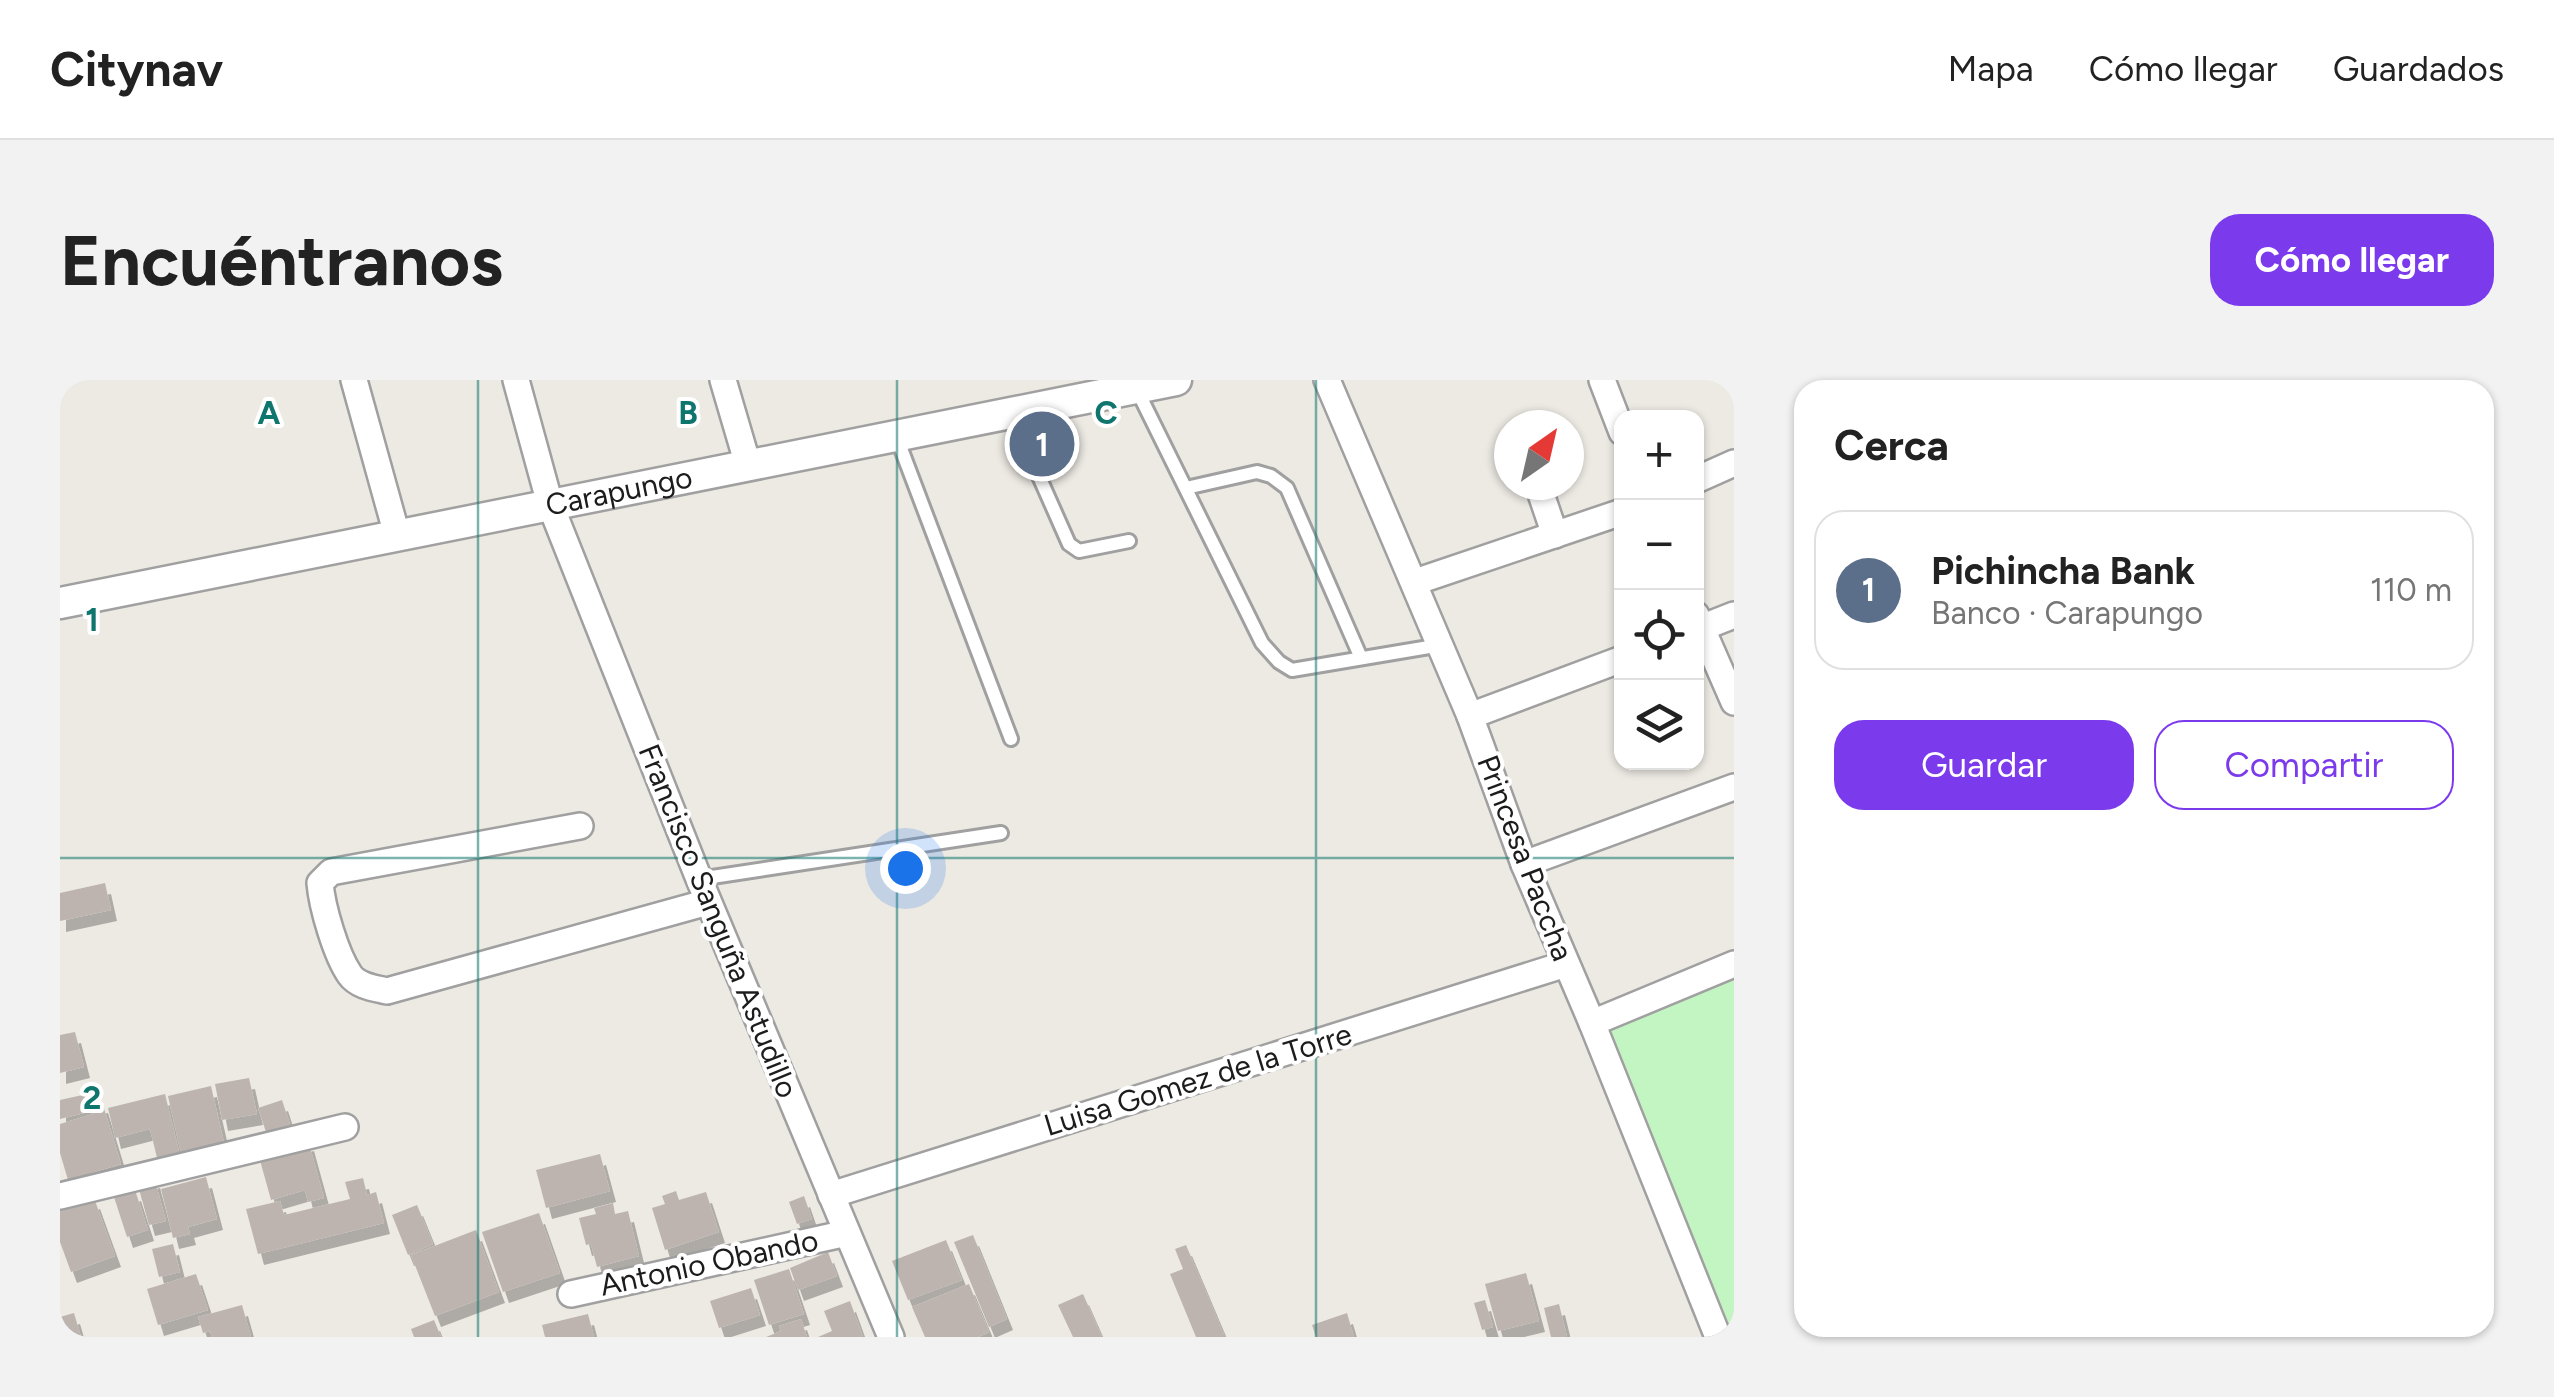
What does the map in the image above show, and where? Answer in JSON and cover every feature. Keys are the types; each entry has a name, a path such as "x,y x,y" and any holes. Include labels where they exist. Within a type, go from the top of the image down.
{"street":[{"path":"354,380 397,535"},
{"name":"Francisco Sanguña Astudillo","path":"516,380 550,504 704,890 891,1337"},
{"path":"723,380 748,465"},
{"name":"Carapungo","path":"60,603 1176,380"},
{"name":"Princesa Paccha","path":"1327,380 1441,645 1524,864 1718,1337"},
{"path":"1602,380 1614,411"},
{"path":"1704,476 1734,462"},
{"path":"1543,500 1555,535"},
{"path":"1414,582 1614,515"},
{"path":"1704,622 1734,615"},
{"path":"1704,637 1734,702"},
{"path":"1470,716 1614,662"},
{"path":"1524,864 1734,787"},
{"path":"580,826 331,872 320,883 322,908 350,975 361,984 386,991 704,890"},
{"name":"Luisa Gomez de la Torre","path":"831,1195 1566,964"},
{"path":"1592,1023 1734,964"},
{"path":"60,1196 346,1128"},
{"name":"Antonio Obando","path":"571,1294 847,1233"}],"lane":[{"path":"1136,388 1262,643 1279,662 1292,670 1441,645"},
{"path":"1011,413 1069,544 1079,551 1129,540"},
{"path":"896,435 1011,739"},
{"path":"1186,488 1257,472 1288,488 1360,658"},
{"path":"704,890 1000,832"}],"green space":[{"path":"1734,980 1734,1337 1608,1030"}],"building":[{"path":"105,883 111,910 60,921 60,893"},
{"path":"75,1032 84,1067 60,1073 60,1035"},
{"path":"249,1078 257,1114 222,1120 215,1084"},
{"path":"211,1086 224,1143 181,1153 168,1096"},
{"path":"87,1094 90,1105 102,1102 121,1164 68,1180 60,1153 60,1124 93,1114 92,1111 60,1119 60,1100"},
{"path":"165,1094 181,1160 159,1166 150,1129 115,1138 108,1108"},
{"path":"282,1100 293,1134 269,1141 258,1108"},
{"path":"308,1140 324,1198 308,1202 305,1190 271,1200 258,1153"},
{"path":"600,1154 610,1191 546,1208 536,1170"},
{"path":"154,1177 166,1221 149,1225 137,1182"},
{"path":"206,1177 217,1219 188,1227 190,1234 173,1238 161,1189"},
{"path":"363,1178 367,1195 376,1192 384,1223 258,1254 246,1209 280,1201 284,1215 350,1199 345,1182"},
{"path":"135,1190 148,1230 127,1237 114,1197"},
{"path":"676,1191 679,1200 706,1192 719,1232 665,1250 652,1208 665,1204 662,1196"},
{"path":"804,1196 812,1219 797,1224 789,1202"},
{"path":"94,1198 115,1256 71,1272 60,1242 60,1210"},
{"path":"613,1203 615,1214 628,1211 639,1256 597,1267 579,1218 596,1214 594,1208"},
{"path":"417,1205 433,1244 408,1255 392,1215"},
{"path":"539,1213 560,1273 503,1292 482,1232"},
{"path":"476,1230 499,1292 435,1316 411,1255"},
{"path":"973,1235 1007,1319 989,1327 954,1242"},
{"path":"946,1240 962,1280 908,1300 892,1261"},
{"path":"173,1244 180,1272 159,1277 152,1249"},
{"path":"1186,1245 1225,1337 1196,1337 1170,1274 1183,1269 1175,1249"},
{"path":"828,1252 837,1276 798,1290 790,1268"},
{"path":"789,1269 804,1314 769,1325 754,1280"},
{"path":"1526,1273 1539,1321 1498,1331 1485,1284"},
{"path":"196,1274 208,1310 158,1325 147,1289"},
{"path":"969,1284 989,1332 978,1337 925,1337 912,1307"},
{"path":"751,1288 760,1315 719,1328 710,1301"},
{"path":"1083,1294 1102,1337 1073,1337 1058,1305"},
{"path":"1485,1300 1493,1327 1482,1330 1474,1303"},
{"path":"850,1301 863,1337 818,1337 832,1331 824,1311"},
{"path":"1559,1304 1567,1337 1551,1337 1544,1308"},
{"path":"242,1305 251,1337 212,1337 210,1331 203,1333 198,1317"},
{"path":"74,1313 81,1337 60,1337 60,1317"},
{"path":"1347,1313 1354,1337 1316,1337 1312,1325"},
{"path":"588,1314 594,1337 545,1337 542,1325"},
{"path":"801,1319 807,1337 766,1337 781,1331 779,1326"},
{"path":"434,1320 441,1337 414,1337 411,1329"}],"place":[{"name":"Pichincha Bank","path":"1042,444"}]}
